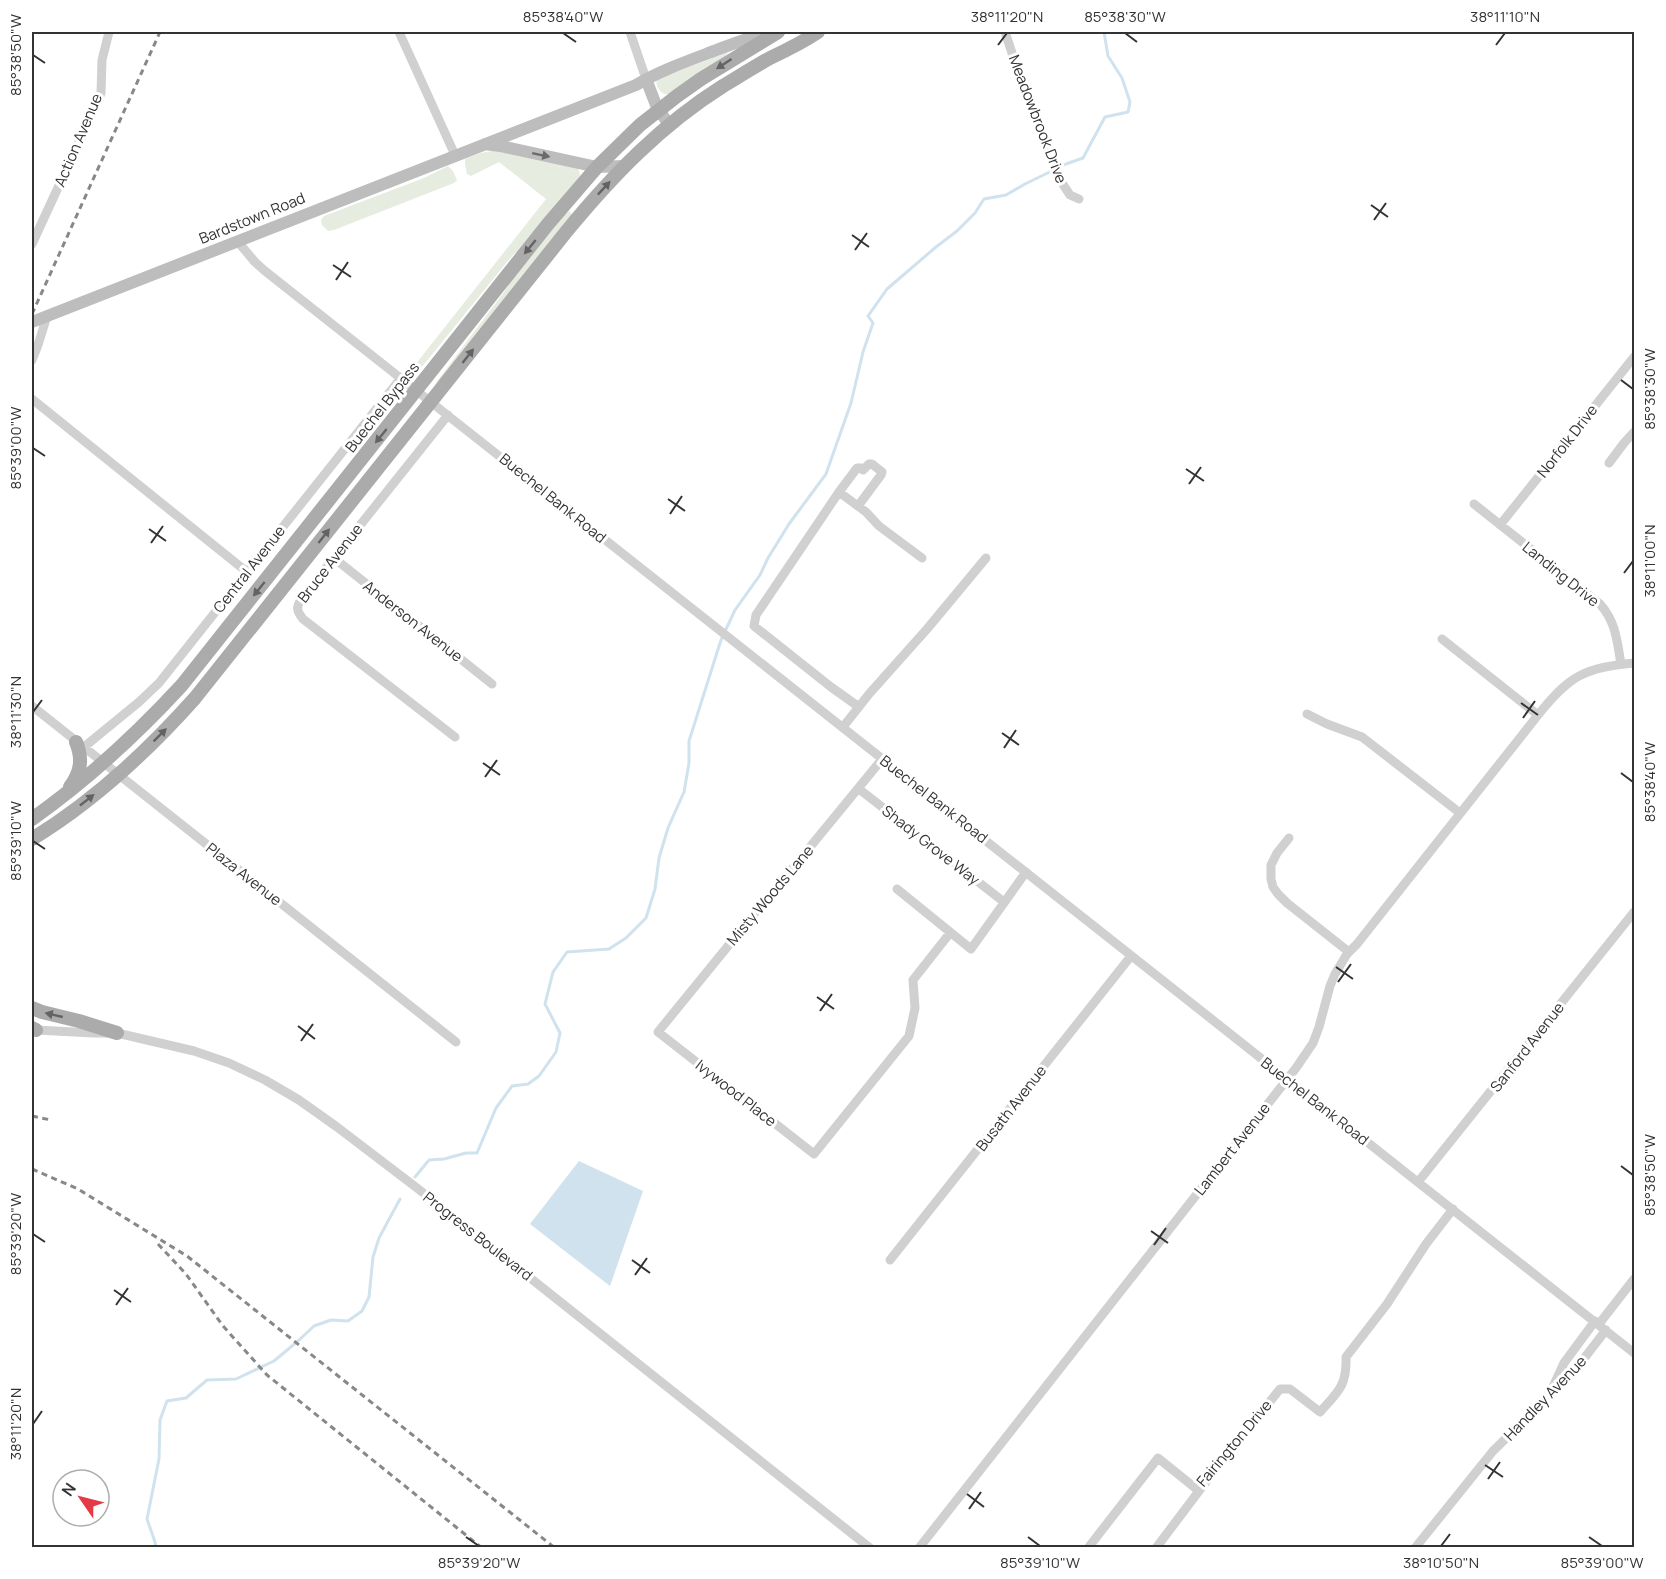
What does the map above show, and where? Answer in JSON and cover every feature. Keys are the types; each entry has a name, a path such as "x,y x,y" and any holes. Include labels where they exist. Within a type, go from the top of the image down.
{"main road":[{"name":"Bardstown Road","path":"32,322 636,85 645,79 734,44 758,35 776,32"},
{"name":"Buechel Bypass","path":"34,839 77,809 118,776 176,719 214,674 424,396 487,301 597,167 640,125 702,79 776,32"},
{"path":"645,79 669,125 723,86 804,36 818,32"},
{"name":"Buechel Bypass","path":"32,819 103,763 139,730 182,685 424,396 580,215 624,166 669,125"},
{"name":"Bardstown Road","path":"484,144 597,167 624,166"},
{"path":"32,809 59,799 75,780 80,768 80,744"},
{"path":"32,1008 117,1033"}],"street":[{"name":"Action Avenue","path":"32,244 101,93 102,60 109,32"},
{"path":"399,32 455,155"},
{"path":"630,32 645,79"},
{"name":"Meadowbrook Drive","path":"1005,32 1056,174 1070,195 1080,199"},
{"path":"567,202 580,215"},
{"name":"Buechel Bank Road","path":"238,242 265,271 1635,1353"},
{"path":"32,360 47,316"},
{"name":"Norfolk Drive","path":"1500,525 1635,357"},
{"name":"Central Avenue","path":"80,744 139,702 159,683 401,378"},
{"path":"32,399 247,572"},
{"name":"Bruce Avenue","path":"448,415 297,605 298,613 303,619 455,737"},
{"path":"1609,463 1624,442 1635,432"},
{"path":"858,506 881,475 882,472 872,464 863,470 857,468 838,492 756,615 754,626 859,707"},
{"path":"838,492 922,558"},
{"name":"Landing Drive","path":"1473,504 1600,604 1614,625 1621,664"},
{"name":"Anderson Avenue","path":"334,558 492,684"},
{"path":"843,727 986,558"},
{"path":"1442,639 1538,714"},
{"name":"Lambert Avenue","path":"919,1548 1313,1043 1329,986 1349,952 1538,714 1560,689 1576,677 1599,668 1635,663"},
{"name":"Plaza Avenue","path":"32,706 456,1042"},
{"path":"1308,714 1362,737 1460,813"},
{"name":"Misty Woods Lane","path":"658,1032 883,759"},
{"name":"Shady Grove Way","path":"859,789 1004,902"},
{"path":"1289,838 1273,860 1270,873 1273,887 1287,903 1349,952"},
{"path":"897,890 972,949 1026,872"},
{"name":"Sanford Avenue","path":"1418,1182 1635,912"},
{"name":"Ivywood Place","path":"658,1032 814,1154 909,1036 915,1008 913,980 950,933"},
{"name":"Busath Avenue","path":"891,1260 1131,957"},
{"name":"Progress Boulevard","path":"33,1029 93,1034 117,1033 194,1051 229,1063 265,1080 298,1100 433,1201 870,1548"},
{"name":"Fairington Drive","path":"1088,1548 1158,1458 1198,1491 1280,1389 1290,1389 1320,1412 1344,1381 1346,1357 1387,1304 1426,1244 1453,1209"},
{"name":"Handley Avenue","path":"1415,1548 1493,1451 1572,1374 1600,1325 1635,1279"},
{"path":"1550,1394 1564,1362 1600,1325"},
{"path":"1156,1548 1198,1491"}],"shaded area":[{"path":"729,52 670,94 664,94 658,88 657,79"},
{"path":"492,151 504,151 577,168 580,176 417,373 412,375 411,370 546,199 499,162 471,176 467,174 465,159"},
{"path":"448,166 457,180 454,183 334,230 328,231 322,225 321,220 324,216 424,178"},
{"path":"570,211 572,216 435,384 504,292 518,268 561,216"}],"water":[{"path":"579,1161 643,1191 610,1286 530,1224"}],"waterway":[{"path":"415,1177 429,1160 477,1153 496,1108 512,1086 528,1084 539,1076 556,1052 560,1033 545,1004 553,972 567,952 609,949 626,938 646,918 655,889 659,858 668,828 684,792 689,763 689,741 721,640 735,610 760,575 789,524 826,474 851,403 863,352 873,323 868,316 887,289 957,231 975,213 984,199 1006,195 1066,164 1083,158 1105,117 1128,112 1130,102 1122,78 1108,56 1104,32"},
{"path":"156,1548 147,1519 159,1459 160,1420 167,1401 186,1398 207,1380 236,1379 274,1361 314,1326 331,1320 348,1321 362,1311 369,1297 373,1257 379,1238 400,1199"}],"railway":[{"path":"32,314 160,32"},
{"path":"32,1116 51,1120"},
{"path":"32,1169 78,1189 187,1256 555,1548"},
{"path":"158,1244 186,1274 223,1326 267,1375 482,1548"}]}
